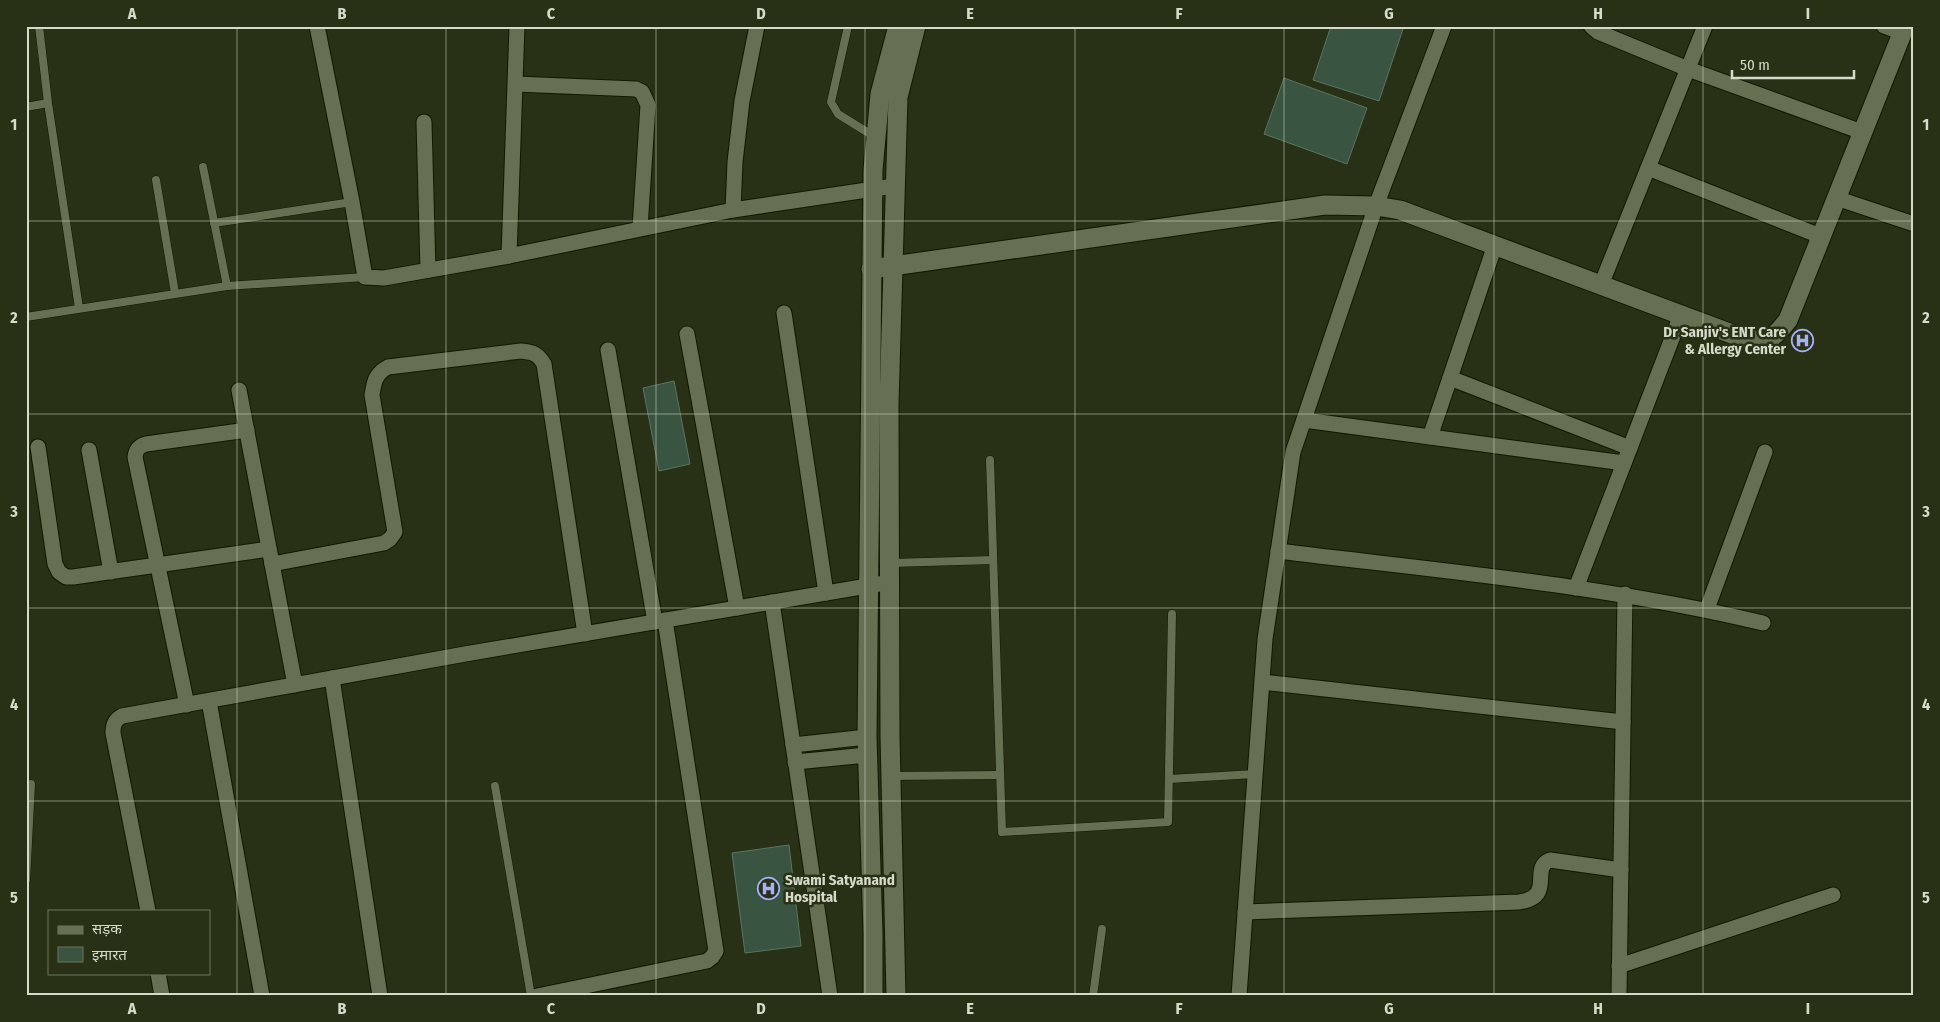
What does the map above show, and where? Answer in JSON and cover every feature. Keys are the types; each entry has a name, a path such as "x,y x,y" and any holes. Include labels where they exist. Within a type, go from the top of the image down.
{"street":[{"path":"317,26 352,202 364,277 384,278 509,256 734,210 894,186"},
{"path":"509,256 517,26"},
{"path":"734,210 736,162 742,101 756,26"},
{"path":"873,996 873,933 867,746 872,190 880,94 898,26"},
{"path":"896,996 891,776 889,404 898,97 916,26"},
{"path":"1239,996 1265,638 1294,452 1376,206 1444,26"},
{"path":"1591,26 1598,32 1688,69 1862,132"},
{"path":"1601,285 1705,26"},
{"path":"871,269 1325,205 1376,206 1400,210 1495,244 1748,340 1767,340 1778,334 1788,320 1904,29 1884,26"},
{"path":"516,84 636,89 642,92 648,105 640,228"},
{"path":"424,122 428,270"},
{"path":"1648,168 1820,236"},
{"path":"1836,198 1914,224"},
{"path":"1430,437 1495,244"},
{"path":"784,313 826,593"},
{"path":"1576,588 1681,315"},
{"path":"686,334 737,608"},
{"path":"537,996 707,961 716,951 660,621 608,350"},
{"path":"272,564 384,543 395,532 372,395 374,379 380,372 388,367 521,351 532,352 539,356 544,364 584,634"},
{"path":"1450,378 1630,448"},
{"path":"239,390 295,685"},
{"path":"1304,420 1624,463"},
{"path":"187,705 135,456 136,451 140,446 146,444 247,430"},
{"path":"38,447 55,564 59,572 66,577 158,566 269,549"},
{"path":"89,450 111,572"},
{"path":"1707,609 1765,452"},
{"path":"1278,551 1625,594 1707,609 1763,623"},
{"path":"148,910 113,725 122,716 891,582"},
{"path":"1619,996 1625,594"},
{"path":"772,602 830,996"},
{"path":"332,678 380,996"},
{"path":"1262,682 1623,722"},
{"path":"209,701 262,996"},
{"path":"793,746 867,746"},
{"path":"796,762 867,746"},
{"path":"1245,912 1518,902 1533,898 1537,894 1542,868 1550,860 1621,870"},
{"path":"1619,966 1833,895"},
{"path":"873,933 895,933"},
{"path":"158,974 162,996"}],"lane":[{"path":"39,26 48,103 79,308"},
{"path":"848,26 831,102 838,114 876,138"},
{"path":"26,107 48,103"},
{"path":"202,167 227,286"},
{"path":"156,180 175,293"},
{"path":"214,223 352,202"},
{"path":"26,317 227,286 364,277"},
{"path":"990,460 998,775 1002,832 1168,822 1172,614"},
{"path":"891,563 993,560"},
{"path":"1169,779 1255,774"},
{"path":"891,776 998,775"},
{"path":"26,880 31,784"},
{"path":"495,786 531,996"},
{"path":"1093,996 1102,929"}],"building":[{"path":"1331,26 1404,26 1379,101 1313,80"},
{"path":"1284,78 1367,108 1347,164 1264,134"},
{"path":"674,381 690,464 659,471 643,388"},
{"path":"789,845 801,946 745,953 732,853"}],"place":[{"name":"Dr Sanjiv's ENT Care & Allergy Center","path":"1802,341"},
{"name":"Swami Satyanand Hospital","path":"769,889"}]}
